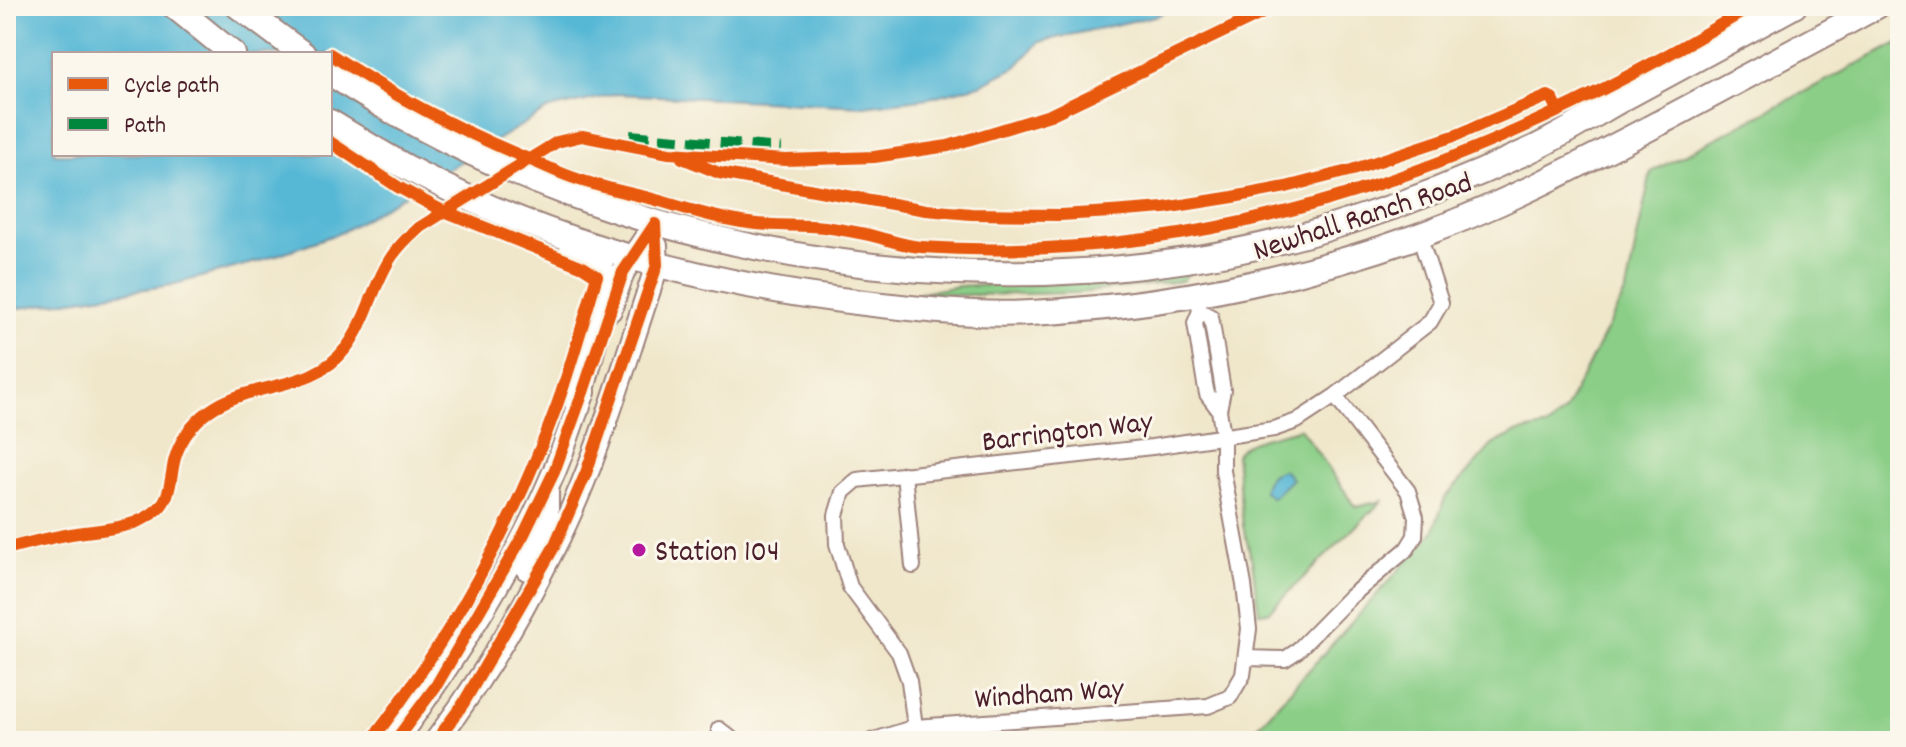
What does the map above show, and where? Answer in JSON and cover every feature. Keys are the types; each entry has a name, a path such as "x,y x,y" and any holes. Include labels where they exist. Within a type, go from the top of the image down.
{"main road":[{"path":"174,6 231,52"},
{"path":"238,6 300,52"},
{"name":"Newhall Ranch Road","path":"332,74 406,119 480,156 557,189 655,224 745,247 881,267 995,272 1105,269 1231,252 1351,221 1452,183 1530,150 1794,6"},
{"path":"1810,43 1864,6"},
{"name":"Newhall Ranch Road","path":"516,218 657,265 778,292 930,311 1028,313 1142,303 1199,303 1419,235 1503,202 1617,145 1877,6"},
{"path":"332,123 422,176 516,218 535,238 598,264 605,273 608,287 578,406"},
{"path":"1199,303 1198,283 1203,273 1315,247 1401,219 1452,183"},
{"path":"395,741 436,686 547,487 623,272 655,224"},
{"path":"436,741 463,704 528,595 554,547 586,473 657,265 655,224"},
{"path":"528,595 521,590 520,583 547,522 547,487"}],"street":[{"name":"Barrington Way","path":"915,727 909,681 899,653 850,587 837,544 836,515 843,492 857,480 1152,447 1274,429 1297,421 1335,396 1430,322 1441,303 1419,235"},
{"path":"1199,303 1195,323 1207,394 1219,410 1223,471 1244,585 1249,629 1246,658 1285,659 1297,651 1350,597 1407,549 1415,536 1416,517 1408,491 1335,396"},
{"path":"904,474 913,566"},
{"name":"Windham Way","path":"871,741 915,727 1208,706 1230,697 1243,675 1246,658"},
{"path":"719,729 734,741"}],"green space":[{"path":"1900,42 1900,326 1897,330 1900,741 1245,741 1433,532 1445,498 1492,445 1515,433 1549,426 1565,411 1626,291 1651,172"},
{"path":"1192,269 1182,281 1077,293 919,293 959,286 1077,283"},
{"path":"1300,428 1356,507 1382,501 1268,612 1259,613 1252,561 1243,526 1236,455 1240,449 1255,441"}],"water":[{"path":"6,6 1172,6 1159,15 1039,42 1016,67 980,85 929,98 863,106 617,94 549,109 342,232 260,261 171,285 6,310"},
{"path":"1284,470 1292,479 1272,498 1263,490 1270,476"}],"marked path":[{"path":"630,135 781,148"}],"cycle path":[{"path":"6,549 117,528 149,516 163,504 178,450 190,429 202,417 232,399 301,379 333,362 353,337 385,267 410,235 557,142 582,136 669,153 786,160 874,157 948,146 1050,115 1277,6"},
{"path":"332,55 453,125 598,186 749,223 825,227 921,247 1033,249 1143,239 1250,220 1355,192 1457,155 1558,111 1656,61 1752,6"},
{"path":"682,158 719,173 926,210 1060,215 1164,208 1286,187 1352,170 1457,135 1548,96 1558,110"},
{"path":"332,143 398,187 439,209 583,267 597,276 557,405 521,494 453,622 371,741"},
{"path":"395,741 436,686 524,534 554,472 623,272 655,224"},
{"path":"436,741 463,704 554,547 586,473 657,265 655,224"}],"place":[{"name":"Station 104","path":"639,550"}]}
